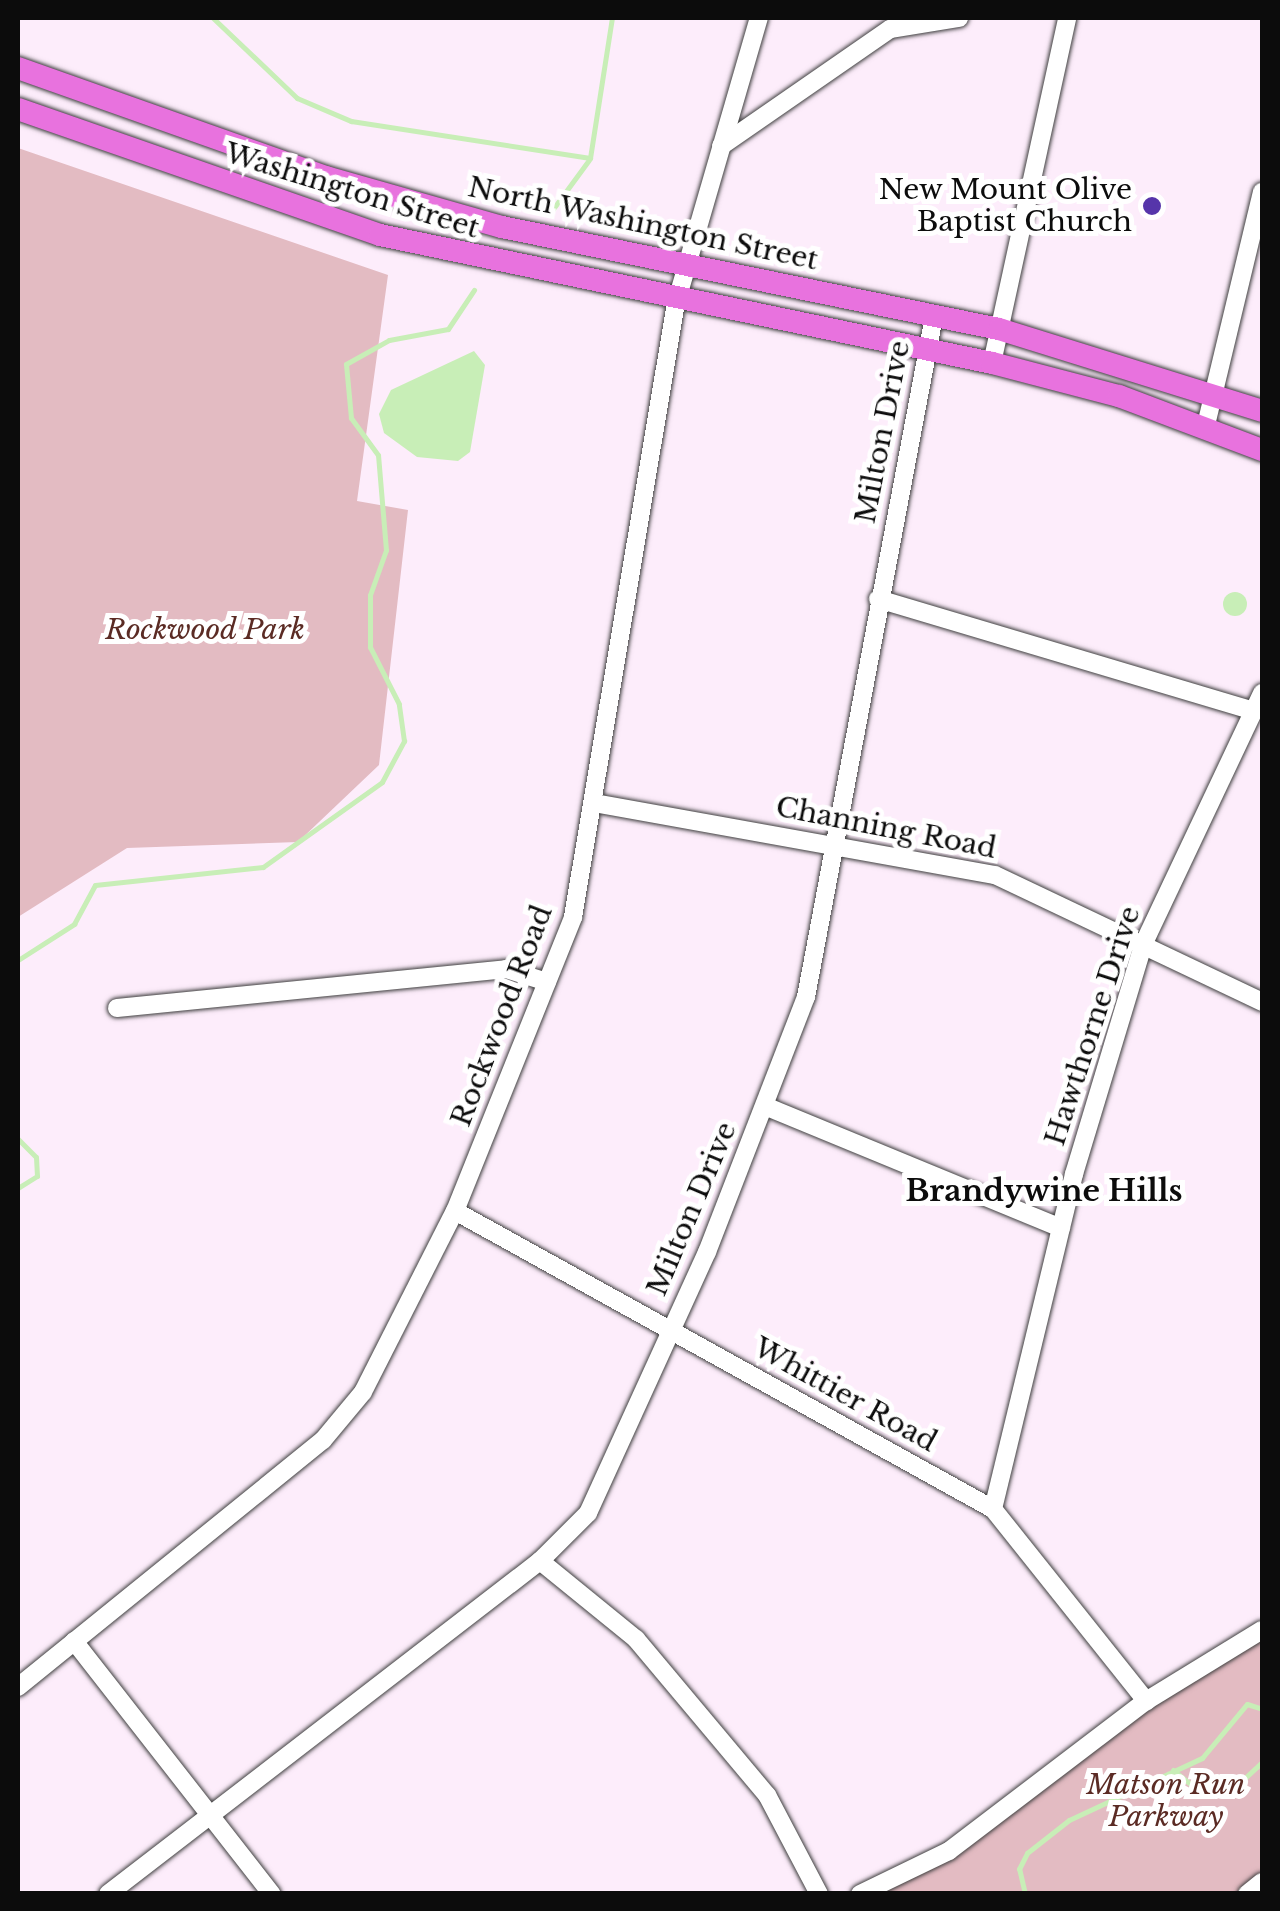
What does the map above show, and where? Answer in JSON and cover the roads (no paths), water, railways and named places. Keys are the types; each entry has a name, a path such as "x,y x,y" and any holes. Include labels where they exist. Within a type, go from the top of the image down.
{"main road":[{"name":"North Washington Street","path":"18,68 326,177 688,268 999,329 1214,392 1262,411"},
{"name":"Washington Street","path":"18,110 380,234 676,302"},
{"path":"676,302 992,364 1206,425 1262,450"}],"street":[{"name":"Rockwood Road","path":"18,1687 336,1426 363,1392 455,1211 572,917 676,302 759,18"},
{"path":"721,146 890,28 959,18"},
{"path":"992,364 1067,18"},
{"path":"1206,425 1262,192"},
{"name":"Milton Drive","path":"108,1894 540,1560 588,1513 765,1106 814,970 839,844 878,599 934,316"},
{"path":"878,599 1251,710"},
{"name":"Hawthorne Drive","path":"993,1510 1061,1228 1142,945 1262,693"},
{"name":"Channing Road","path":"594,803 996,874 1262,1002"},
{"path":"117,1008 506,969 547,982"},
{"path":"765,1106 1061,1228"},
{"name":"Whittier Road","path":"455,1211 993,1510 1146,1701"},
{"path":"540,1560 636,1639 767,1795 819,1894"},
{"path":"860,1894 949,1852 1146,1701 1262,1630"},
{"path":"74,1642 272,1894"},
{"path":"1247,1894 1262,1882"}],"waterway":[{"path":"213,18 297,98 351,121 590,158 612,18"},
{"path":"550,213 589,160"},
{"path":"18,960 74,924 95,885 263,867 382,782 404,741 399,704 370,647 370,595 386,550 378,455 351,418 346,364 389,340 448,329 474,290"},
{"path":"18,1139 36,1157 37,1176 18,1188"},
{"path":"1025,1894 1019,1869 1027,1853 1069,1820 1202,1758 1247,1704 1262,1709"},
{"path":"1173,1770 1203,1794 1231,1791 1262,1762"}],"place":[{"name":"New Mount Olive Baptist Church","path":"1152,206"}],"district":[{"name":"Brandywine Hills","path":"1044,1191"}],"park label":[{"name":"Rockwood Park","path":"205,630"},
{"name":"Matson Run Parkway","path":"1166,1801"}]}
